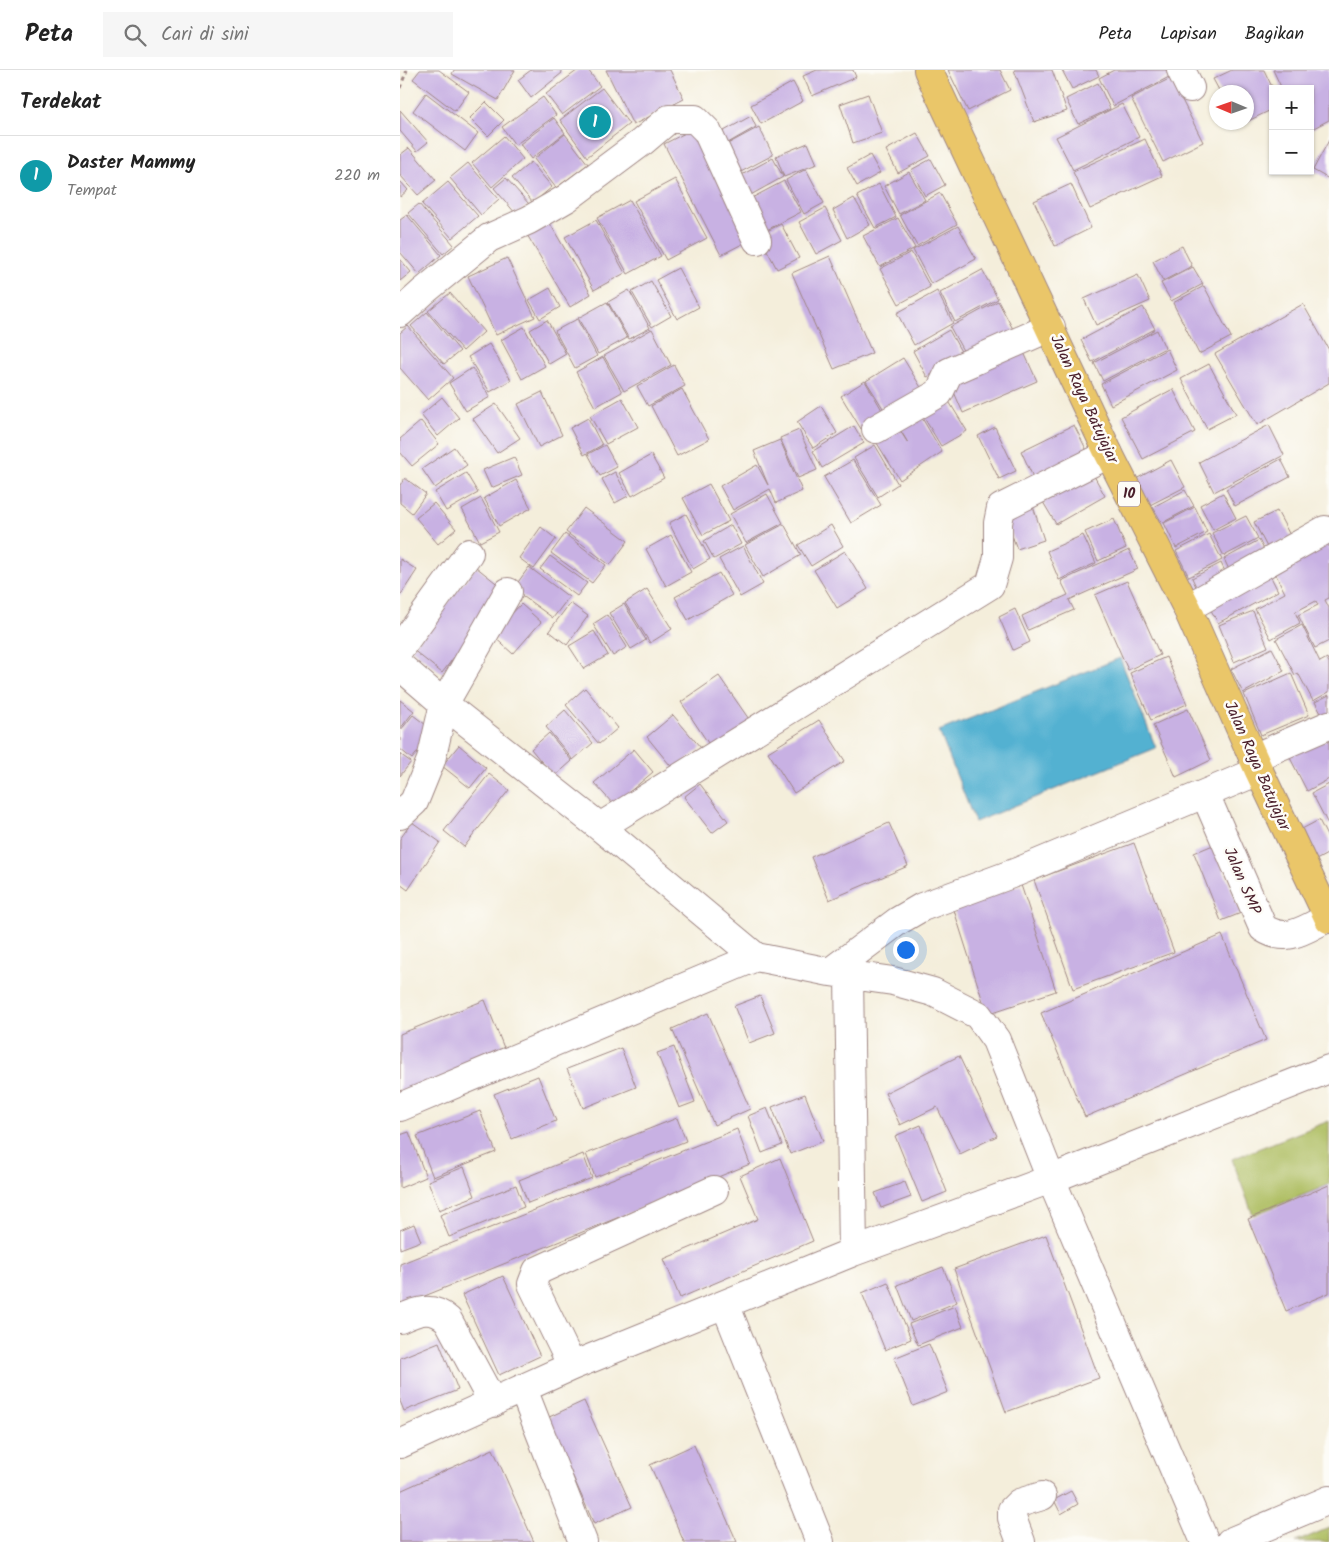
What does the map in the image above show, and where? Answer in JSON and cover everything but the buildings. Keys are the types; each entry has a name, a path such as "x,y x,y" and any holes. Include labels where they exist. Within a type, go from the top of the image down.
{"highway":[{"name":"Jalan Raya Batujajar","path":"928,70 1051,327 1109,454 1186,608 1256,764 1329,918"}],"street":[{"path":"400,313 422,292 489,238 529,220 567,198 642,142 669,119 695,119 707,130 757,240"},
{"path":"876,429 939,393 949,372 1051,327"},
{"path":"600,827 990,585 998,558 998,523 1001,508 1109,454"},
{"path":"1186,608 1325,530"},
{"path":"400,648 468,553"},
{"path":"400,815 414,802 431,760 444,704 508,592"},
{"path":"400,666 444,704 600,827 756,957 893,981 933,992 978,1015 996,1040 1052,1179 1205,1542"},
{"path":"840,973 898,921 922,907 1017,872 1205,794 1329,725"},
{"name":"Jalan SMP","path":"1205,794 1263,928 1275,936 1289,936 1329,918"},
{"path":"400,1107 756,957"},
{"path":"840,973 853,1252"},
{"path":"400,1444 572,1366 853,1252 1052,1179 1329,1069"},
{"path":"572,1366 532,1284 537,1271 714,1190"},
{"path":"725,1304 820,1542"},
{"path":"400,1318 425,1310 442,1315 448,1320 493,1403"},
{"path":"523,1389 583,1542"},
{"path":"1021,1542 1012,1518 1012,1510 1019,1503 1042,1496"},
{"path":"1230,1542 1329,1500"}],"path":[{"path":"400,88 406,70"}],"green space":[{"path":"1329,1121 1329,1185 1253,1215 1232,1159"},
{"path":"1329,1528 1329,1542 1296,1542"}],"water":[{"path":"1120,658 1156,748 975,822 939,731"}],"place":[{"name":"Daster Mammy","path":"595,122"}]}
